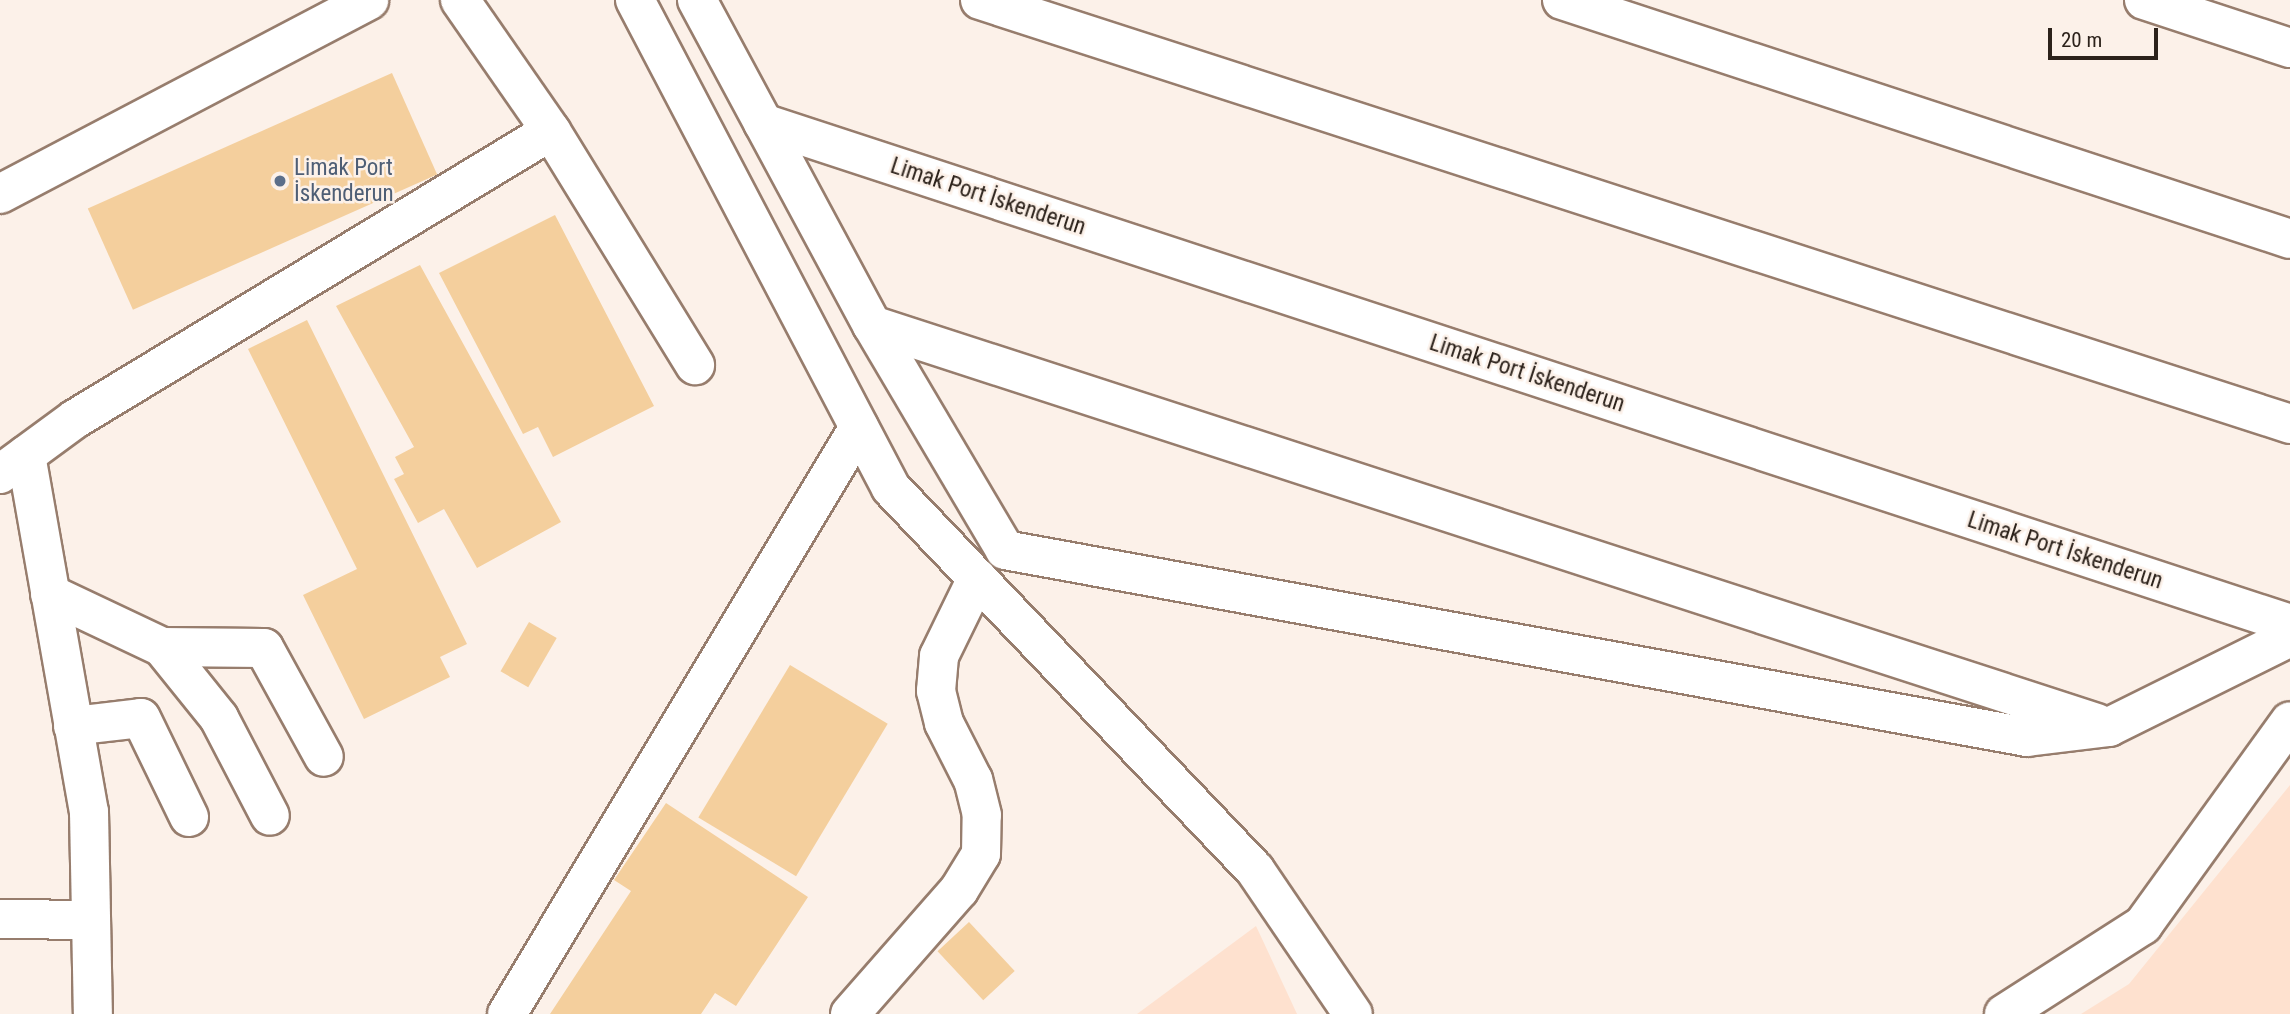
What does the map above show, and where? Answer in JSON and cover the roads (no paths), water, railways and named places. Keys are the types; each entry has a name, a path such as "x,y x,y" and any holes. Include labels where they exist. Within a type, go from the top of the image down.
{"street":[{"path":"0,194 369,0"},
{"path":"460,0 551,131 695,365"},
{"path":"635,0 891,488 1255,870 1353,1014"},
{"path":"697,0 872,325 1005,550 2026,737 2109,727 2290,637"},
{"path":"980,0 2290,424"},
{"path":"1562,0 2290,239"},
{"path":"2144,0 2290,48"},
{"name":"Limak Port İskenderun","path":"763,123 2290,624"},
{"path":"93,1014 89,813 50,594 13,465 75,419 551,131"},
{"path":"872,325 2109,727"},
{"path":"507,1014 859,427"},
{"path":"850,1014 959,890 981,854 982,815 973,780 944,723 936,691 939,656 977,578"},
{"path":"50,594 162,647 264,648 324,757"},
{"path":"162,647 219,718 270,816"},
{"path":"73,726 141,718 189,817"},
{"path":"2004,1014 2143,925 2290,721"},
{"path":"0,919 91,920"}],"place":[{"name":"Limak Port İskenderun","path":"280,181"}]}
